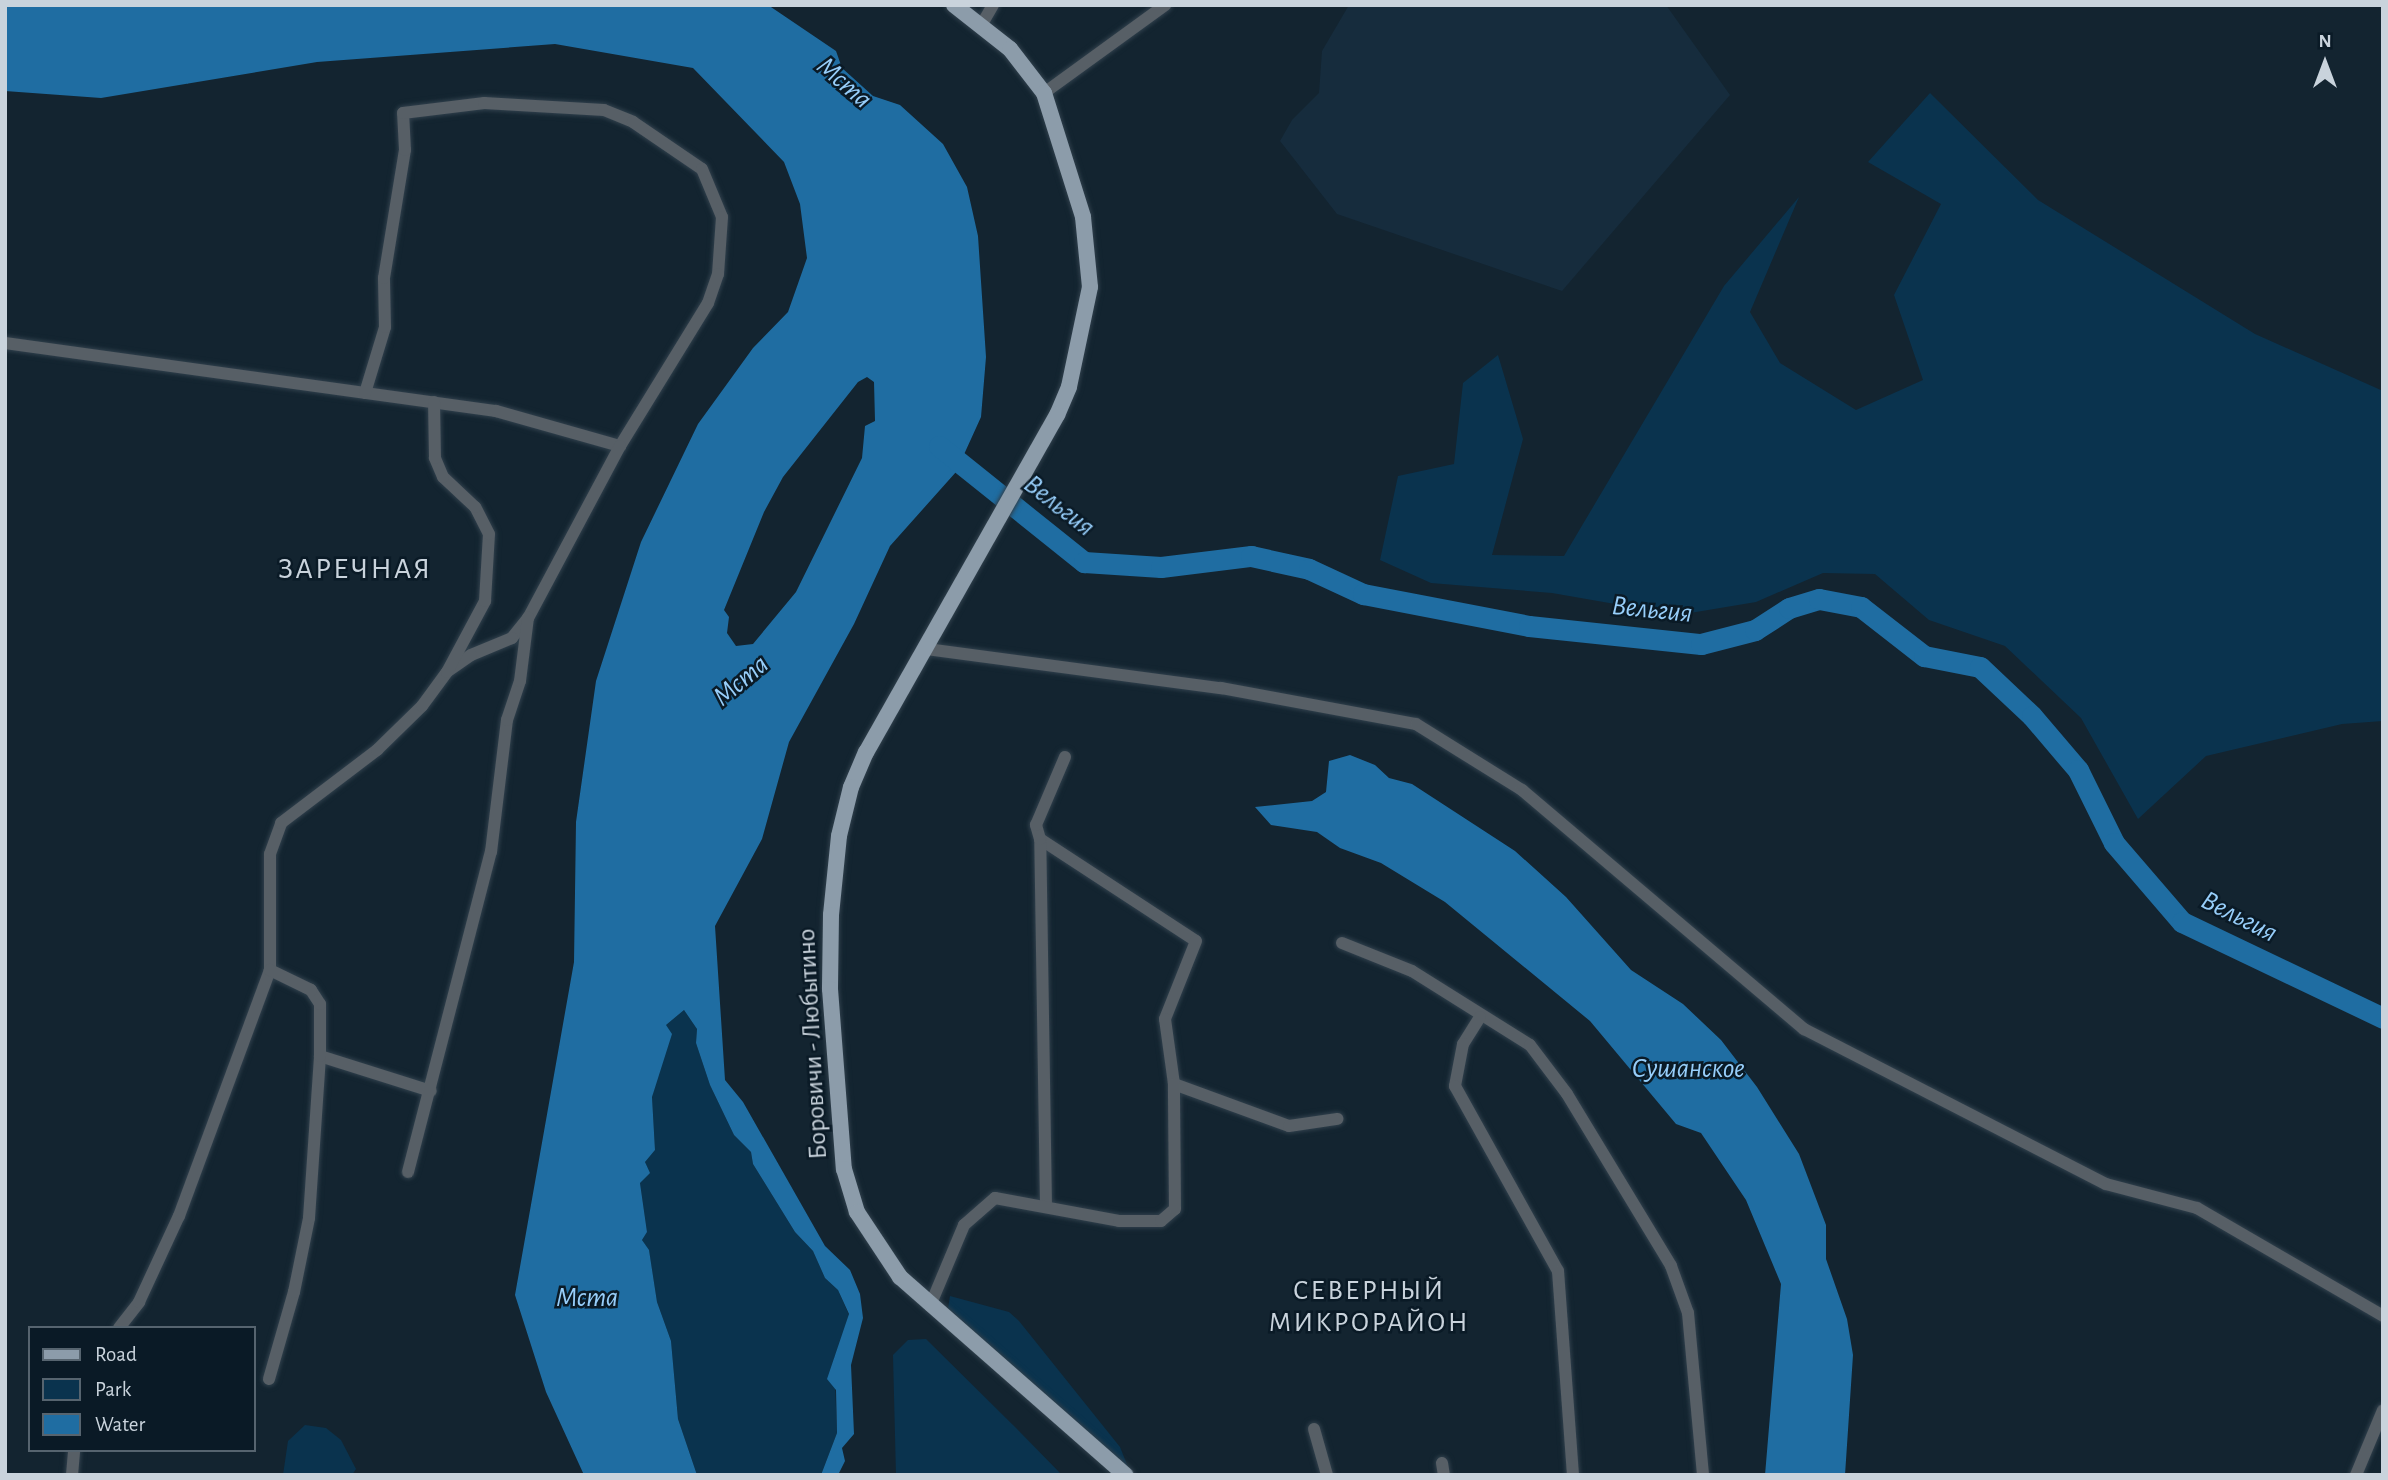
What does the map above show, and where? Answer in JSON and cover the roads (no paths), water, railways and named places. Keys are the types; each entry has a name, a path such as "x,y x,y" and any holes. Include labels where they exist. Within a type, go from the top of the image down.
{"main road":[{"path":"954,5 982,24 1025,65 1044,93"},
{"name":"Боровичи - Любытино","path":"1044,93 1083,217 1090,287 1069,387 1048,434 996,522 851,787 834,889 830,989 848,1189 877,1246 900,1277 936,1311 1125,1475"}],"street":[{"path":"982,24 993,5"},
{"path":"1044,93 1165,5"},
{"path":"365,393 385,327 384,278 405,150 402,113 484,103 604,110 633,122 702,169 722,216 718,274 708,303 620,446 528,618 512,638 471,655 447,672"},
{"path":"5,342 434,402 577,430 620,446"},
{"path":"121,1326 139,1302 178,1216 270,970 270,854 281,823 376,750 422,706 447,672 485,601 489,534 475,507 443,477 435,458 434,402"},
{"path":"408,1172 491,852 507,720 520,681 528,618"},
{"path":"927,649 1221,688 1416,724 1522,790 1804,1029 2106,1184 2197,1208 2383,1316"},
{"path":"1046,1206 1040,839 1036,825 1065,757"},
{"path":"936,1311 964,1225 995,1198 1119,1221 1161,1221 1175,1209 1174,1084 1165,1019 1196,941 1040,839"},
{"path":"1342,943 1412,971 1480,1017 1530,1045 1567,1094 1671,1266 1688,1312 1703,1475"},
{"path":"269,1379 295,1292 309,1219 320,1056 320,1004 311,990 270,970"},
{"path":"1480,1017 1463,1044 1455,1086 1558,1271 1573,1475"},
{"path":"320,1056 431,1091"},
{"path":"1174,1084 1289,1126 1337,1119"},
{"path":"2356,1475 2383,1410"},
{"path":"1314,1429 1326,1475"},
{"path":"72,1475 74,1452"}],"water":[{"name":"Мста","path":"5,5 768,5 836,51 842,68 873,96 900,105 943,144 967,187 978,236 986,357 981,417 956,472 890,546 854,624 789,742 762,839 715,926 725,1080 743,1102 825,1246 850,1270 860,1294 863,1318 851,1365 854,1434 842,1448 845,1461 838,1475 821,1475 837,1433 836,1390 827,1379 849,1314 838,1290 825,1278 813,1251 795,1232 753,1164 751,1152 734,1135 710,1085 696,1043 697,1029 684,1010 666,1025 672,1034 652,1097 655,1150 645,1162 650,1173 640,1183 647,1232 642,1240 649,1250 657,1302 671,1341 678,1419 697,1475 584,1475 546,1392 515,1295 574,962 576,822 596,681 641,542 698,424 753,348 788,312 807,258 800,204 784,162 693,68 555,44 317,62 101,98 5,91","holes":["867,377 874,382 875,421 865,426 862,458 796,592 753,644 736,646 727,633 729,617 724,610 764,512 783,477 858,382"]},
{"name":"Сушанское","path":"1350,755 1375,765 1389,778 1412,784 1515,851 1566,897 1631,970 1683,1004 1721,1040 1757,1087 1799,1154 1826,1225 1826,1259 1847,1319 1853,1355 1845,1475 1765,1475 1781,1284 1746,1200 1701,1133 1676,1124 1590,1021 1445,902 1381,863 1340,848 1317,832 1271,825 1255,807 1312,801 1326,792 1329,761"}],"waterway":[{"name":"Вельгия","path":"939,446 1084,562 1161,567 1251,556 1309,569 1363,594 1529,626 1701,644 1755,630 1789,608 1819,599 1861,607 1924,656 1980,667 2032,716 2078,770 2114,843 2182,922 2383,1018"}],"district":[{"name":"ЗАРЕЧНАЯ","path":"355,569"},
{"name":"СЕВЕРНЫЙ МИКРОРАЙОН","path":"1369,1307"}]}
